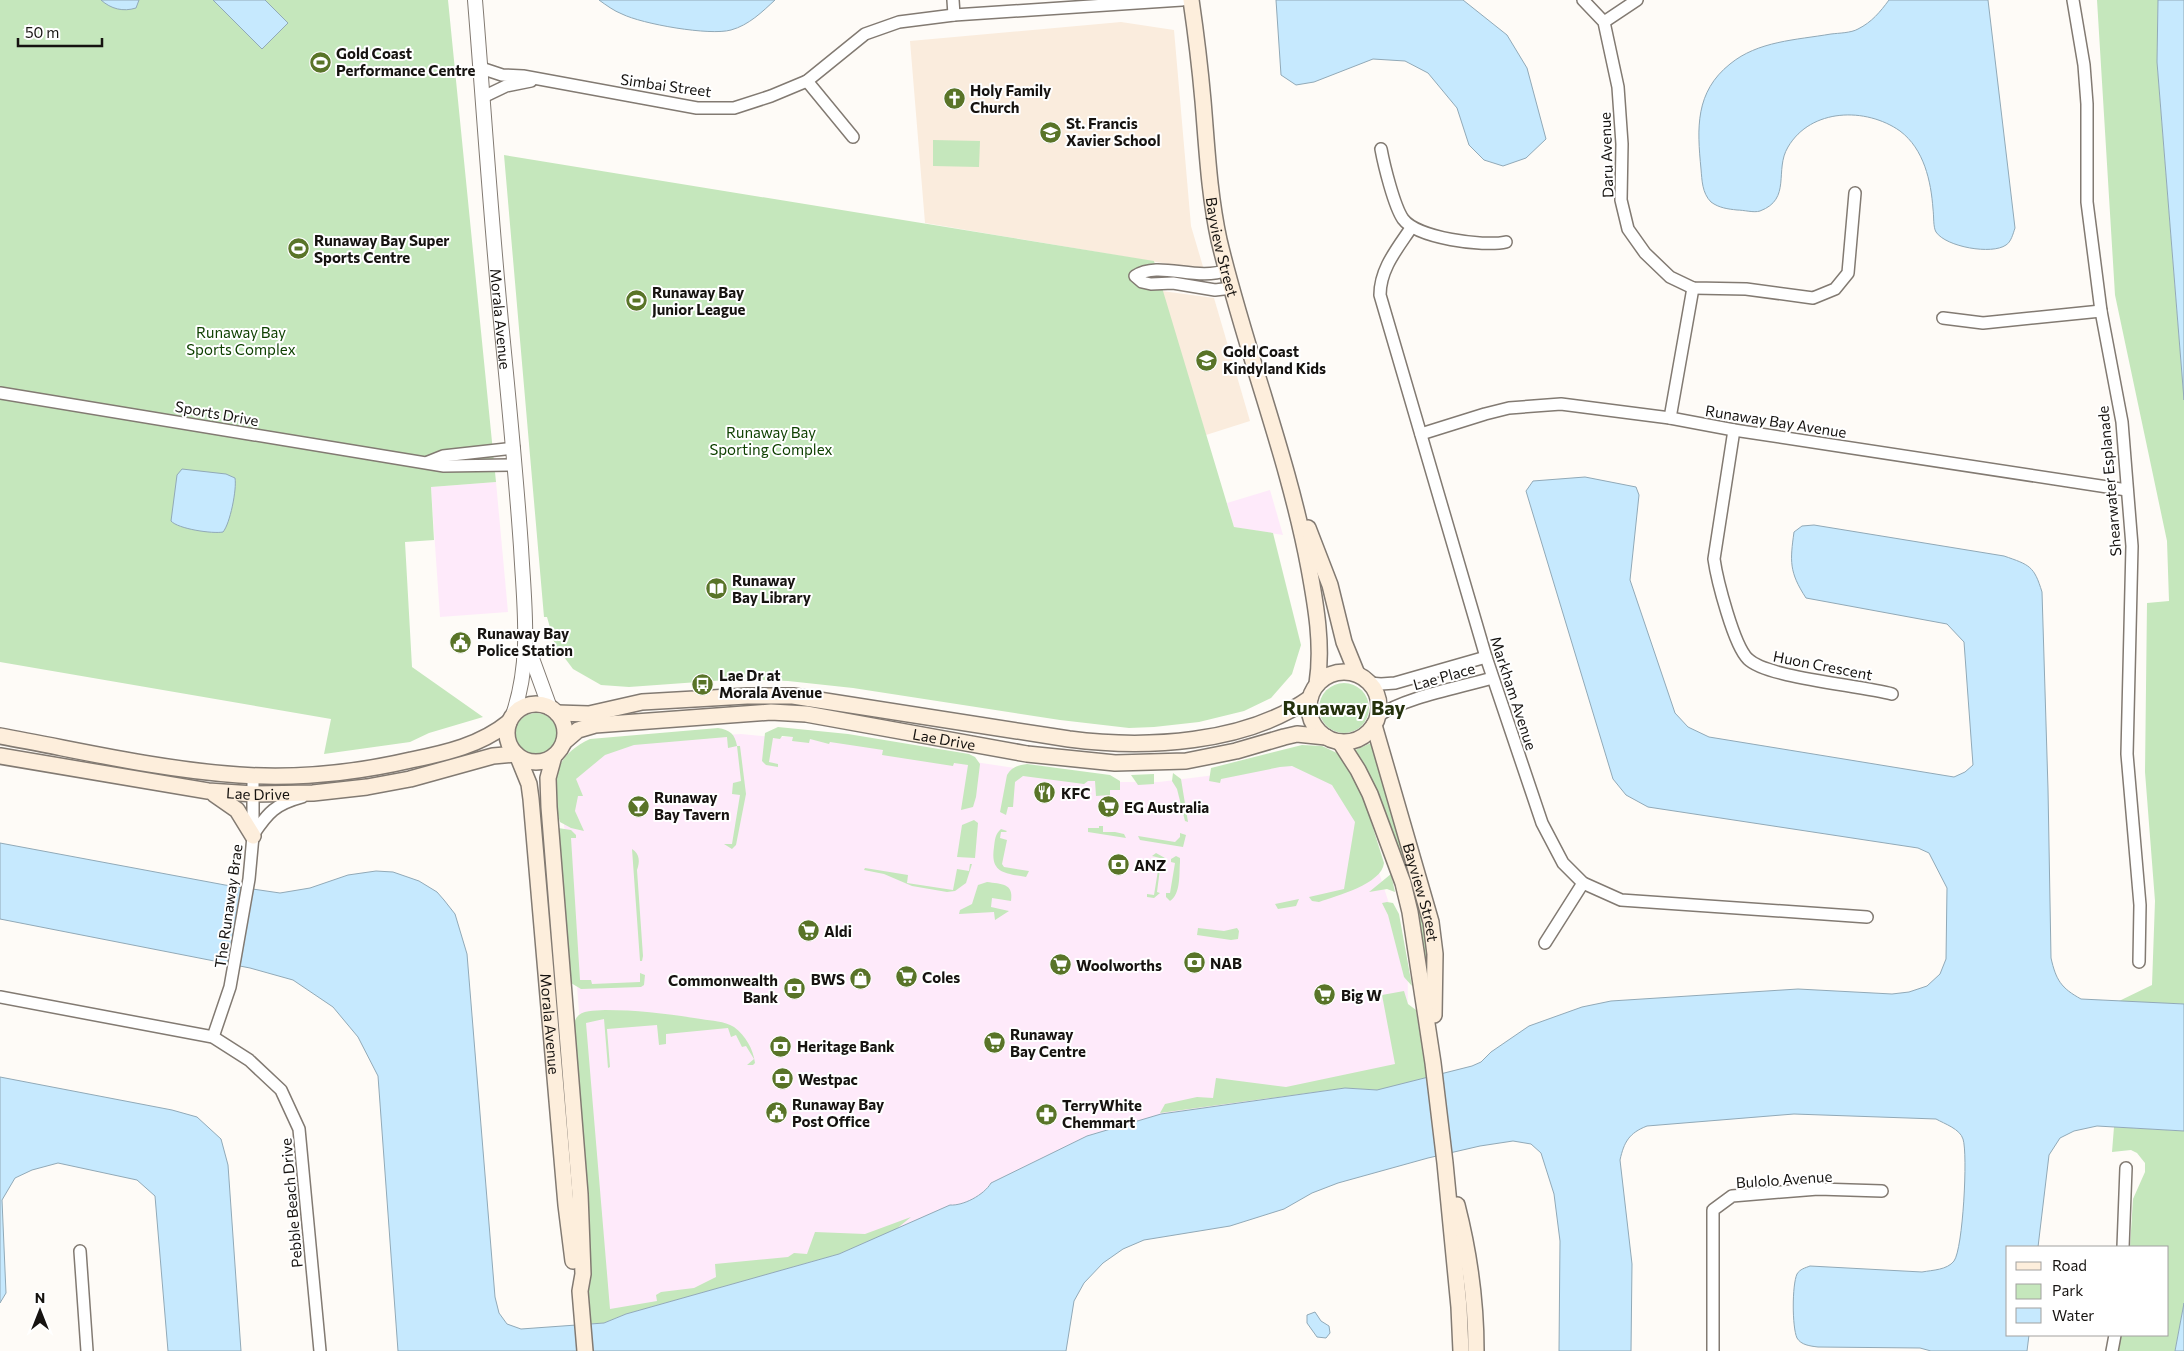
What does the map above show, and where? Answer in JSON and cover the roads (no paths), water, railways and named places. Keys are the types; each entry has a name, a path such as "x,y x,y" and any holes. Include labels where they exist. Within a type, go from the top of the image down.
{"main road":[{"name":"Bayview Street","path":"1191,0 1197,41 1211,199 1227,270 1290,485 1313,590 1320,653 1314,691"},
{"name":"Bayview Street","path":"1290,485 1323,565 1344,642 1363,679"},
{"path":"1340,672 1363,679 1378,698 1376,721 1359,738 1333,739 1317,730 1311,720 1309,709 1314,691 1324,678 1340,672"},
{"name":"Lae Drive","path":"554,711 589,714 642,702 793,696 1084,741 1139,743 1200,737 1265,722 1294,709 1314,691"},
{"path":"535,704 554,711 564,727 564,742 554,756 539,762 528,761 517,756 507,740 511,719 526,706 535,704"},
{"name":"Lae Drive","path":"564,742 578,730 595,725 771,712 806,714 1027,754 1132,764 1186,761 1236,751 1284,736 1297,734 1333,739"},
{"name":"Lae Drive","path":"0,736 191,770 253,776 313,775 389,765 473,744 488,737 511,719"},
{"name":"Bayview Street","path":"1376,721 1431,922 1435,954 1433,1064"},
{"path":"1186,761 1191,748 1200,737"},
{"name":"Bayview Street","path":"1333,739 1364,780 1403,883 1415,939 1445,1163 1459,1213 1463,1276 1461,1351"},
{"name":"Lae Drive","path":"0,756 208,791 254,794 313,794 391,783 493,756 517,756"},
{"name":"Morala Avenue","path":"517,756 528,784 531,799 566,1205 575,1274 580,1291 585,1351"},
{"name":"Morala Avenue","path":"554,756 548,778 549,807 580,1194 583,1274 580,1291"},
{"path":"208,791 237,810 253,836"},
{"name":"Bayview Street","path":"1463,1276 1476,1326 1476,1351"}],"street":[{"name":"Morala Avenue","path":"476,0 500,309 514,448 526,637 523,679 511,719"},
{"path":"953,0 954,15"},
{"name":"Simbai Street","path":"481,68 498,75 543,79 697,108 734,108 771,96 807,81 866,34 899,22 954,15 1095,3 1182,0"},
{"path":"1584,0 1604,22 1637,0"},
{"name":"Shearwater Esplanade","path":"2073,0 2084,65 2087,104 2087,202 2101,311 2122,422 2132,546 2127,754 2140,904 2139,962"},
{"name":"Daru Avenue","path":"1604,22 1618,87 1622,144 1621,200 1628,230 1645,253 1670,276 1694,288 1746,289 1813,298 1835,289 1848,273 1855,193"},
{"name":"Simbai Street","path":"483,97 506,86 543,79"},
{"path":"807,81 853,137"},
{"path":"1381,149 1385,170 1402,218 1411,228 1478,244 1492,245 1506,242"},
{"name":"Markham Avenue","path":"1411,228 1383,271 1380,295 1492,678 1542,824 1563,863 1583,883 1620,900 1868,917"},
{"path":"1227,270 1212,275 1203,275 1150,270 1135,276 1146,284 1173,283 1214,290 1232,288"},
{"path":"1670,418 1694,288"},
{"path":"1943,318 1983,324 2101,311"},
{"name":"Sports Drive","path":"0,393 451,466 515,465"},
{"name":"Runaway Bay Avenue","path":"1422,434 1485,414 1532,405 1579,406 1670,418 1734,430 2128,490"},
{"name":"Huon Crescent","path":"1734,430 1714,559 1716,574 1741,651 1758,667 1775,672 1892,694"},
{"name":"Sports Drive","path":"428,462 443,456 514,448"},
{"name":"Morala Avenue","path":"526,637 534,668 554,711"},
{"name":"Lae Place","path":"1363,679 1381,684 1395,682 1486,657"},
{"name":"Lae Place","path":"1376,721 1398,705 1492,678"},
{"name":"The Runaway Brae","path":"212,1037 230,987 250,880 253,836 253,776"},
{"path":"253,836 265,817 274,808 288,801 313,794"},
{"path":"1545,943 1583,883"},
{"name":"Pebble Beach Drive","path":"0,997 212,1037 250,1060 281,1090 299,1129 320,1351"},
{"path":"2123,1246 2126,1168"},
{"name":"Bulolo Avenue","path":"1713,1351 1713,1210 1732,1196 1818,1189 1882,1191"},
{"path":"80,1251 88,1351"},
{"path":"2112,1351 2114,1336"}],"water":[{"path":"101,0 139,0 136,8 122,10 113,8"},
{"path":"213,0 265,0 288,23 262,49"},
{"path":"599,0 775,0 755,18 738,28 708,31 676,28 645,22 619,13"},
{"path":"1276,0 1463,0 1507,35 1527,68 1546,139 1526,158 1503,166 1484,160 1469,145 1457,108 1428,73 1405,61 1373,59 1314,82 1296,85 1281,75"},
{"path":"1889,0 1988,0 2015,228 2011,240 2006,245 1991,249 1970,248 1949,242 1941,237 1934,227 1932,198 1925,166 1915,147 1900,131 1886,123 1856,115 1840,115 1825,118 1810,125 1798,134 1784,156 1779,192 1770,206 1755,212 1730,209 1714,204 1706,195 1702,178 1699,125 1704,99 1710,86 1719,75 1741,56 1765,46 1855,30 1872,20"},
{"path":"2158,0 2184,0 2184,400 2157,62"},
{"path":"182,469 226,474 235,478 232,506 226,528 223,532 196,530 171,521 177,475"},
{"path":"1585,477 1636,487 1639,495 1630,580 1675,713 1688,727 1709,737 1954,777 1965,772 1973,765 1964,642 1947,624 1806,598 1796,581 1792,566 1794,532 1802,526 1814,525 2004,556 2025,564 2036,577 2042,592 2051,958 2053,966 2060,983 2081,999 2184,1004 2184,1131 2097,1126 2074,1131 2060,1138 2049,1155 2038,1246 2006,1246 2006,1336 2029,1336 2027,1351 1931,1351 1920,1348 1818,1347 1806,1345 1797,1338 1793,1316 1793,1296 1795,1279 1797,1274 1803,1269 1810,1266 1922,1272 1944,1268 1954,1261 1960,1239 1965,1163 1961,1135 1952,1127 1936,1119 1794,1114 1647,1126 1628,1139 1620,1160 1632,1264 1631,1351 1559,1351 1560,1241 1554,1194 1541,1153 1531,1144 1513,1141 1480,1146 1428,1158 1338,1183 1312,1193 1284,1209 1230,1226 1144,1240 1123,1249 1103,1263 1084,1283 1074,1301 1066,1351 398,1351 378,1076 358,1037 333,1007 293,980 250,968 0,919 0,843 225,885 280,893 310,888 348,875 376,871 393,872 419,881 437,892 455,914 467,954 495,1297 499,1313 507,1324 521,1329 604,1323 626,1314 839,1254 950,1205 961,1204 973,1199 991,1183 1087,1136 1161,1114 1345,1088 1377,1090 1472,1066 1481,1062 1491,1052 1529,1026 1582,1007 1611,1001 1798,989 1892,994 1909,992 1927,986 1940,974 1946,959 1947,888 1929,853 1918,848 1648,807 1626,795 1613,779 1526,491 1533,481"},
{"path":"0,1077 172,1110 197,1117 221,1139 228,1165 241,1351 168,1351 155,1196 137,1180 58,1163 32,1170 15,1178 2,1200 6,1293 0,1303"},
{"path":"2184,1303 2184,1351 2175,1351"},
{"path":"1315,1312 1321,1321 1329,1326 1330,1333 1326,1338 1317,1337 1307,1323 1307,1315"}],"place":[{"name":"Gold Coast Performance Centre","path":"320,62"},
{"name":"Holy Family Church","path":"954,99"},
{"name":"St. Francis Xavier School","path":"1050,132"},
{"name":"Runaway Bay Super Sports Centre","path":"298,249"},
{"name":"Runaway Bay Junior League","path":"636,301"},
{"name":"Gold Coast Kindyland Kids","path":"1207,360"},
{"name":"Runaway Bay Library","path":"716,589"},
{"name":"Runaway Bay Police Station","path":"461,642"},
{"name":"Lae Dr at Morala Avenue","path":"703,684"},
{"name":"KFC","path":"1045,793"},
{"name":"Runaway Bay Tavern","path":"638,806"},
{"name":"EG Australia","path":"1108,807"},
{"name":"ANZ","path":"1118,865"},
{"name":"Aldi","path":"808,931"},
{"name":"NAB","path":"1194,963"},
{"name":"Woolworths","path":"1060,965"},
{"name":"Coles","path":"906,977"},
{"name":"BWS","path":"861,979"},
{"name":"Commonwealth Bank","path":"794,989"},
{"name":"Big W","path":"1325,995"},
{"name":"Runaway Bay Centre","path":"994,1043"},
{"name":"Heritage Bank","path":"781,1046"},
{"name":"Westpac","path":"782,1079"},
{"name":"Runaway Bay Post Office","path":"776,1113"},
{"name":"TerryWhite Chemmart","path":"1046,1114"}],"district":[{"name":"Runaway Bay","path":"1344,707"}],"park label":[{"name":"Runaway Bay Sports Complex","path":"241,340"},
{"name":"Runaway Bay Sporting Complex","path":"771,440"}]}
